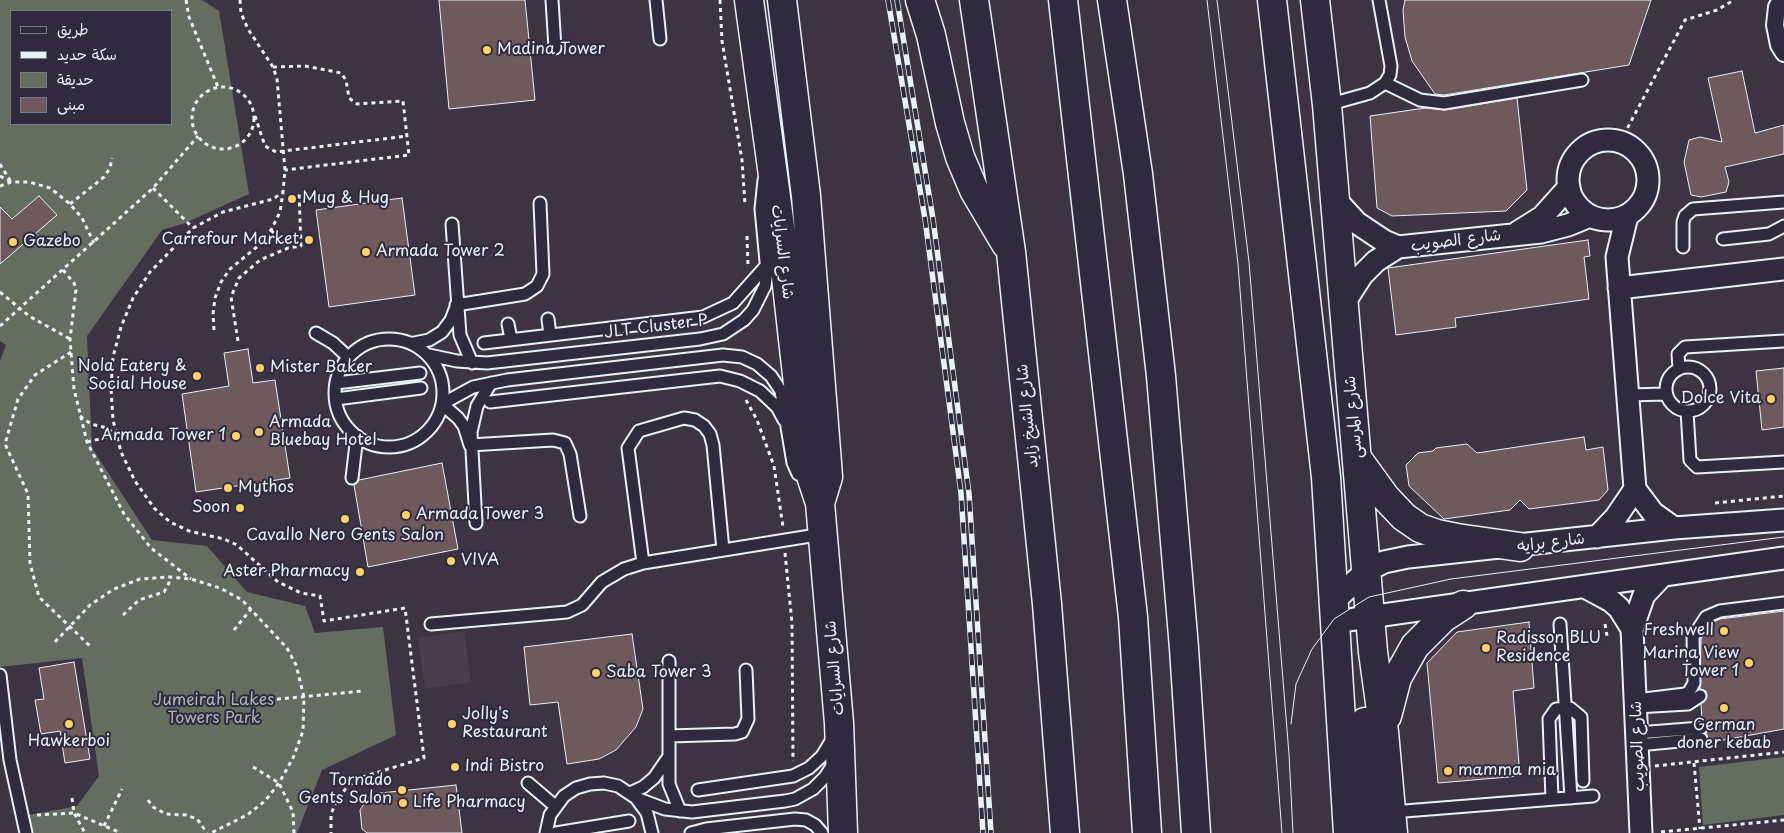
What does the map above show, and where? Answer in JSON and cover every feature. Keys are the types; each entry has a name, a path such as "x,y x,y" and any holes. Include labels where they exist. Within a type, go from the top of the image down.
{"main road":[{"name":"شارع السرايات","path":"782,0 806,196 827,463 828,477 820,503"},
{"path":"920,0 931,35 950,123 960,157 974,190 1011,252"},
{"name":"شارع الشيخ زايد","path":"974,0 1011,252 1046,595 1065,833"},
{"path":"1063,0 1133,617 1147,833"},
{"path":"1112,0 1138,174 1160,367 1184,648 1196,833"},
{"name":"شارع المرسى","path":"1272,0 1326,476 1333,614 1348,833"},
{"name":"شارع المرسى","path":"1314,0 1327,105 1344,303 1365,562 1367,619 1384,732 1392,823"},
{"name":"شارع السرايات","path":"743,3 754,38 808,464 820,503 840,735 843,833"},
{"path":"1357,458 1386,498 1404,517 1420,528 1444,536 1520,547"},
{"path":"1326,476 1341,546 1365,562"},
{"path":"1333,614 1342,604 1349,602 1361,608 1367,619 1364,702 1372,833"},
{"path":"1384,732 1391,696 1405,661 1428,631 1463,605"}],"street":[{"path":"1781,0 1777,7 1775,25 1779,45 1784,53"},
{"path":"1595,218 1618,220 1628,216 1638,208 1646,196 1648,176 1641,157 1632,148 1620,142 1606,140 1593,143 1582,150 1573,161 1569,174 1569,187 1576,204 1595,218 1617,257"},
{"path":"1513,234 1542,217 1569,187"},
{"name":"شارع الصويب","path":"1335,199 1357,223 1398,248"},
{"path":"1628,216 1617,257 1635,490 1653,513 1674,528"},
{"name":"شارع الصويب","path":"1344,303 1362,275 1376,261 1398,248 1554,229 1595,218"},
{"path":"1619,288 1784,269"},
{"path":"1597,537 1616,517 1635,490"},
{"name":"شارع برايه","path":"1333,614 1365,562 1384,562 1408,557 1520,547 1674,528 1784,520"},
{"path":"1367,619 1784,558"},
{"name":"شارع الصويب","path":"1641,833 1632,629 1644,595 1662,576"},
{"name":"شارع الصويب","path":"1585,587 1612,601 1619,608 1632,629"}],"lane":[{"path":"552,0 555,48"},
{"path":"656,0 660,39"},
{"path":"1327,105 1370,93 1386,83 1391,66 1379,0"},
{"path":"1386,83 1420,100 1444,103 1582,80"},
{"name":"JLT Cluster P","path":"429,355 472,362 700,339 724,334 744,320 753,310 765,286 766,266 761,200 770,156"},
{"path":"456,305 525,294 537,286 543,274 540,202"},
{"path":"1683,247 1683,222 1688,212 1693,209 1784,202"},
{"path":"452,224 456,305 460,335 472,362"},
{"path":"1723,239 1769,234 1784,226"},
{"path":"484,343 703,317 733,303 766,266"},
{"path":"352,478 356,436 346,426 339,413 336,400 336,383 340,369 348,357 362,346 379,340 397,339 414,343 429,340 442,332 451,320 456,305"},
{"path":"548,320 550,335"},
{"path":"508,324 511,339"},
{"path":"316,333 348,357"},
{"path":"1679,368 1678,354 1685,347 1784,341"},
{"name":"JLT Cluster P","path":"356,436 372,444 390,447 408,444 424,434 436,421 442,404 444,390 442,377 429,355 414,343"},
{"path":"470,445 461,422 442,404 473,387 491,383 706,356 742,357 757,364 771,376 781,391 793,463 800,478 820,503"},
{"path":"1689,366 1699,369 1707,375 1711,384 1710,395 1706,404 1697,410 1687,412 1672,404 1666,394 1668,379 1679,368 1689,366"},
{"path":"336,383 420,373"},
{"path":"490,402 517,402 720,376 740,381 760,391 777,407 788,426"},
{"path":"476,523 470,445 473,419 483,394 491,383"},
{"path":"336,400 420,388"},
{"path":"1628,395 1666,394"},
{"path":"1687,412 1690,460 1697,467 1705,469 1784,462"},
{"path":"643,563 628,448 639,431 684,418 695,420 704,426 710,434 713,445 722,550"},
{"path":"470,445 553,440 565,444 570,454 580,516"},
{"path":"431,624 567,612 582,605 612,574 643,563 823,534"},
{"path":"1636,703 1690,692 1694,683 1692,637 1706,618 1720,611 1784,603"},
{"path":"1560,624 1570,798"},
{"path":"669,661 669,784 680,811"},
{"path":"669,736 735,734 742,732 748,720 746,670"},
{"path":"0,675 10,760 26,833"},
{"path":"1636,703 1688,704 1700,696"},
{"path":"1552,799 1549,719 1553,711 1574,710 1581,717 1583,781"},
{"path":"1638,739 1701,734"},
{"path":"698,790 721,781 765,781 793,776 809,768 840,735"},
{"path":"546,833 550,815 555,806 564,796 590,784 604,783 665,809 680,811 704,811 795,799 812,789 825,777 834,763 840,735"},
{"path":"633,796 664,767 669,755"},
{"path":"763,769 765,781"},
{"path":"528,783 555,806"},
{"path":"633,796 647,813 652,833"},
{"path":"1392,823 1552,799 1593,796"},
{"path":"692,833 706,829 795,819 806,820 815,824 822,833"},
{"path":"556,833 629,822"}],"path":[{"path":"186,0 189,17 218,87"},
{"path":"214,330 215,298 221,282 230,269 258,246 271,230 280,212 285,170 277,79 274,66 248,29 241,13 240,0"},
{"path":"1620,142 1685,20 1717,10 1734,0"},
{"path":"274,66 305,66 341,73 346,80 349,98 357,104 403,101 410,156 285,170"},
{"path":"254,111 252,130 247,138 231,148 212,147 198,136 193,124 193,112 198,100 207,92 218,87 228,87 244,95 254,111 265,146 272,151 282,152 407,136"},
{"path":"0,326 153,188 198,136"},
{"path":"70,204 104,177 110,168 112,158"},
{"path":"0,164 11,182"},
{"path":"0,176 11,182"},
{"path":"0,186 11,182 29,182 50,188 70,204 82,218 94,243"},
{"path":"153,188 193,228"},
{"path":"283,192 273,199 223,212 193,228 150,272 133,298 121,327 113,357 111,388 113,420 121,452 135,481 154,508 170,522 189,531 224,539 237,545 278,582 301,593 320,596 324,621 405,608 424,758 359,778 346,787 337,800 331,814 331,833"},
{"path":"238,341 231,297 239,278 260,260 288,248 301,246 299,192"},
{"path":"271,230 288,248"},
{"path":"63,270 74,283 76,290 70,339 74,389 87,442 124,514 151,548 192,579"},
{"path":"0,292 42,325 70,339"},
{"path":"71,352 35,375 18,399 5,444 28,494 30,563 39,597 90,646"},
{"path":"80,416 91,424 107,428 117,435"},
{"path":"87,442 117,435"},
{"path":"1709,504 1784,496"},
{"path":"123,615 133,604 164,592 169,583 169,577"},
{"path":"55,642 68,626 90,605 114,589 140,579 169,577 192,579 220,588 242,600 287,648 296,665 304,697 303,731 293,758 279,783 265,801 248,815 211,833"},
{"path":"234,630 251,609"},
{"path":"269,700 363,691"},
{"path":"1638,768 1784,752"},
{"path":"1694,763 1700,829"},
{"path":"253,767 279,783 293,812 294,833"},
{"path":"104,826 122,789"},
{"path":"72,798 74,813 85,833"},
{"path":"148,800 159,811 166,814 186,815 197,819 207,833"},
{"path":"34,815 74,813 121,833"},
{"path":"1656,832 1784,820"}],"shaded area":[{"path":"464,631 471,682 425,689 418,638"}],"green space":[{"name":"Jumeirah Lakes Towers Park","path":"0,0 202,0 219,11 249,194 185,223 162,230 87,336 92,448 152,540 207,546 247,592 305,606 315,633 383,627 396,735 322,770 297,833 27,833 24,816 77,806 99,776 82,658 0,667 0,361 6,345 0,341"},
{"path":"1784,757 1784,815 1703,825 1699,767"}],"building":[{"name":"Madina Tower","path":"439,0 525,0 535,100 449,109"},
{"path":"1405,0 1651,0 1629,65 1444,95 1435,94 1412,61 1405,37 1403,10"},
{"path":"1742,71 1755,133 1784,125 1784,154 1725,167 1729,182 1726,192 1701,197 1691,195 1684,162 1689,140 1700,137 1722,142 1708,78"},
{"path":"1517,98 1527,190 1506,211 1392,216 1377,208 1370,116 1425,108 1445,110"},
{"name":"Gazebo","path":"39,196 57,215 0,264 0,207 12,219"},
{"name":"Armada Tower 2","path":"402,198 415,295 329,307 316,210"},
{"path":"1588,240 1590,256 1584,257 1589,299 1455,318 1456,327 1396,335 1388,268"},
{"name":"Armada Tower 1","path":"248,349 253,383 275,380 290,478 196,492 182,394 229,386 224,353"},
{"name":"Dolce Vita","path":"1784,368 1784,427 1762,430 1756,371"},
{"path":"1584,437 1586,450 1603,447 1608,490 1599,500 1529,509 1520,500 1510,510 1444,519 1409,486 1406,465 1418,453 1433,451 1436,448 1467,444 1477,453"},
{"name":"Armada Tower 3","path":"442,463 458,549 368,567 354,485 359,480"},
{"path":"1784,611 1784,729 1707,743 1708,738 1706,734 1708,727 1702,721 1701,704 1707,696 1706,691 1700,689 1701,639 1711,623 1720,619"},
{"path":"1529,622 1534,688 1513,691 1520,776 1438,783 1427,663 1457,632"},
{"name":"Saba Tower 3","path":"632,634 643,709 636,727 616,750 599,759 567,764 558,702 530,705 524,647"},
{"path":"74,662 90,759 65,763 60,731 41,734 35,700 44,699 39,668"},
{"path":"456,785 462,833 367,833 362,829 360,810 371,794"}],"tram line":[{"path":"1207,0 1238,264 1282,833"},
{"path":"1217,0 1249,262 1289,754 1293,833"},
{"path":"1291,724 1296,684 1312,649 1334,619 1369,597 1451,579 1784,537"}],"railway":[{"path":"888,0 925,219 961,493 983,833"},
{"path":"897,0 933,219 969,494 991,833"}],"place":[{"name":"Madina Tower","path":"487,50"},
{"name":"Mug & Hug","path":"292,199"},
{"name":"Carrefour Market","path":"309,240"},
{"name":"Gazebo","path":"13,242"},
{"name":"Armada Tower 2","path":"366,252"},
{"name":"Mister Baker","path":"260,368"},
{"name":"Nola Eatery & Social House","path":"197,376"},
{"name":"Dolce Vita","path":"1771,399"},
{"name":"Armada Bluebay Hotel","path":"259,432"},
{"name":"Armada Tower 1","path":"236,436"},
{"name":"Mythos","path":"228,488"},
{"name":"Soon","path":"240,508"},
{"name":"Armada Tower 3","path":"406,515"},
{"name":"Cavallo Nero Gents Salon","path":"345,519"},
{"name":"VIVA","path":"451,561"},
{"name":"Aster Pharmacy","path":"360,572"},
{"name":"Freshwell","path":"1724,631"},
{"name":"Radisson BLU Residence","path":"1486,648"},
{"name":"Marina View Tower 1","path":"1749,663"},
{"name":"Saba Tower 3","path":"596,673"},
{"name":"German doner kebab","path":"1724,708"},
{"name":"Hawkerboi","path":"69,724"},
{"name":"Jolly's Restaurant","path":"452,724"},
{"name":"Indi Bistro","path":"455,767"},
{"name":"mamma mia","path":"1448,771"},
{"name":"Tornado Gents Salon","path":"402,790"},
{"name":"Life Pharmacy","path":"403,803"}]}
